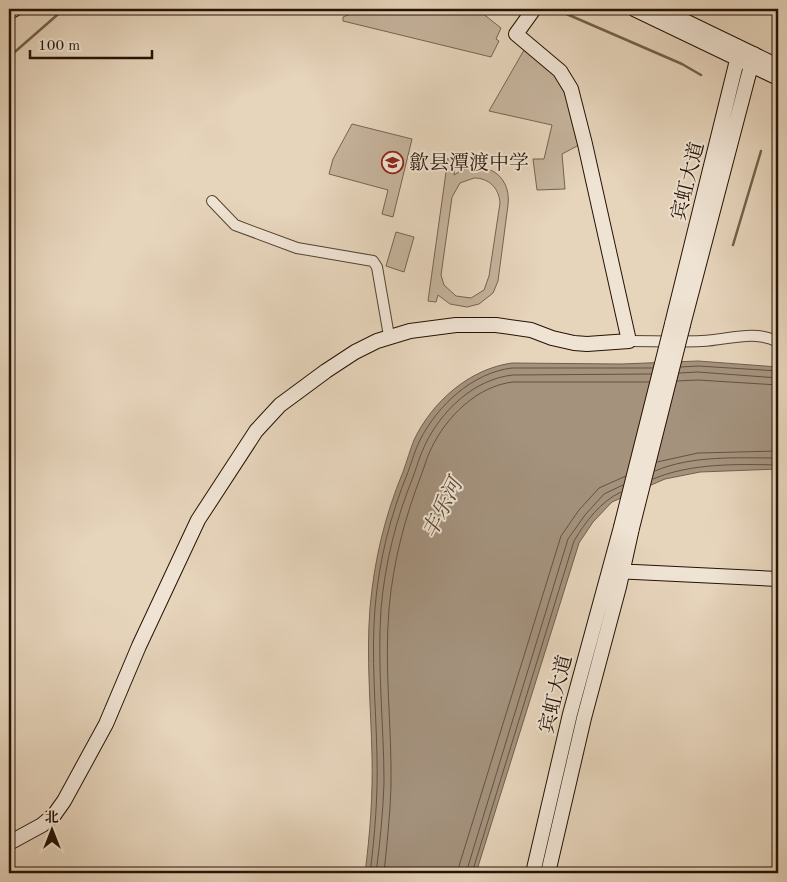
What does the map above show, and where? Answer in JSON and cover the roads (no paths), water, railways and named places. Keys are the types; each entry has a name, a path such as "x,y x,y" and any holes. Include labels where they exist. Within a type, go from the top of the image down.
{"main road":[{"path":"9,12 15,9"},
{"path":"9,843 42,825 54,815 64,801 106,724 139,646 198,520 256,431 280,405 355,352 389,336 410,331 438,327 496,325 518,328 557,339 580,343 629,341 585,144 570,89 560,71 516,34 534,9"},
{"path":"634,9 739,53"},
{"path":"660,9 752,60 778,78"},
{"name":"宾虹大道","path":"678,324 739,53"},
{"path":"752,60 778,66"},
{"name":"宾虹大道","path":"548,873 584,718 616,567 678,324 752,60"},
{"path":"616,567 778,570"},
{"path":"616,567 778,579"},
{"name":"宾虹大道","path":"533,873 570,714 616,567"}],"street":[{"path":"212,201 235,225 297,248 373,261 376,267 389,336"},
{"path":"629,341 703,341 759,335 778,342"}],"water":[{"name":"丰乐河","path":"698,361 778,367 778,469 700,472 665,479 612,502 593,522 579,543 476,873 365,873 372,785 368,645 372,590 377,556 391,505 414,440 422,426 431,413 454,390 481,372 496,366 512,363 621,364"}],"waterway":[{"path":"9,57 64,9"},
{"path":"555,9 682,64 701,75"},
{"path":"733,245 761,151"}],"place":[{"name":"歙县潭渡中学","path":"393,162"}]}
